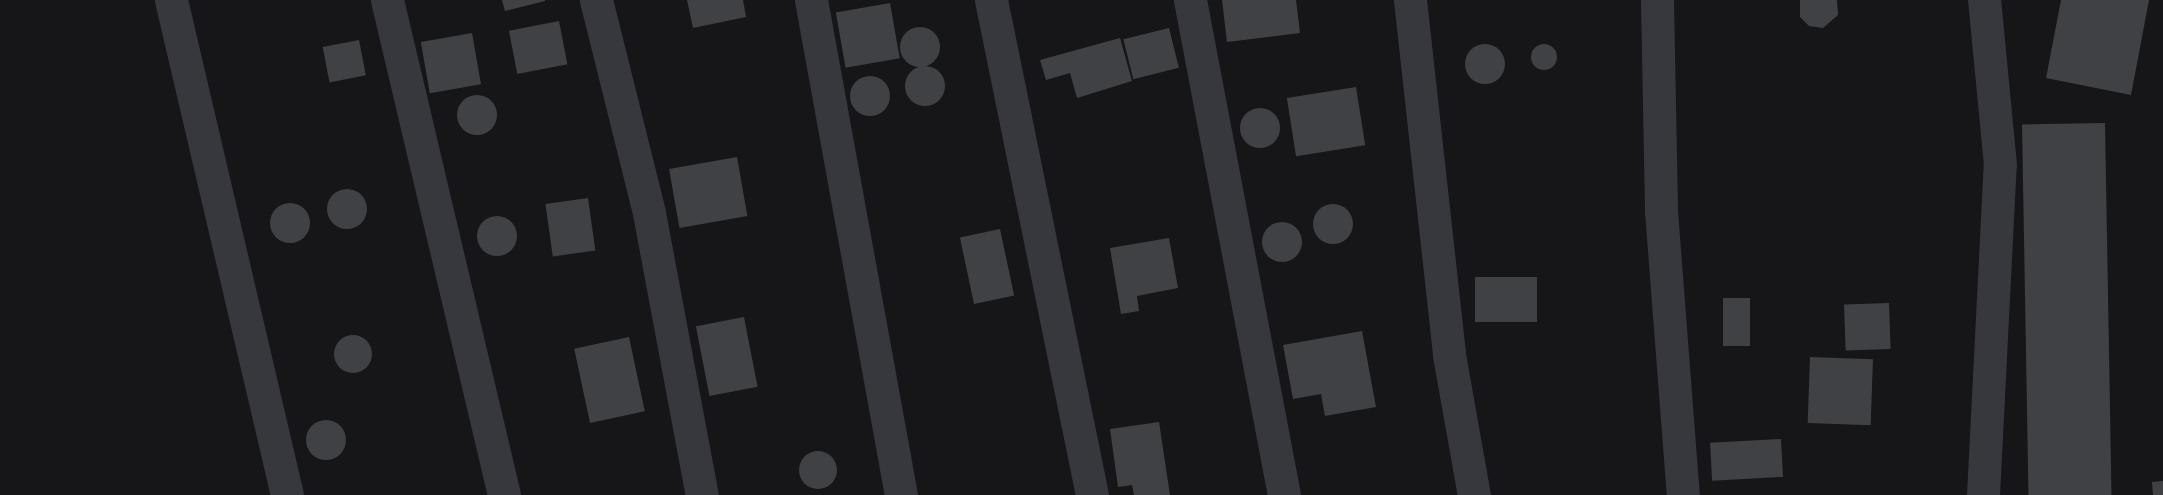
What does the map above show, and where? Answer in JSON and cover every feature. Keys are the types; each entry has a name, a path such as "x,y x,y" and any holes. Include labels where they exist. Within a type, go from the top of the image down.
{"street":[{"path":"171,0 287,495"},
{"path":"387,0 504,495"},
{"path":"597,0 649,213 702,495"},
{"path":"811,0 901,495"},
{"path":"991,0 1092,495"},
{"path":"1190,0 1284,495"},
{"path":"1410,0 1449,355 1474,495"},
{"path":"1657,0 1661,211 1683,495"},
{"path":"1983,495 2000,165 1984,0"}],"building":[{"path":"502,0 545,0 545,1 505,11"},
{"path":"687,0 743,0 746,17 693,28"},
{"path":"1222,0 1296,0 1300,33 1227,42"},
{"path":"1800,0 1837,0 1838,15 1823,28 1809,26 1800,17"},
{"path":"2061,0 2149,0 2131,95 2046,78"},
{"path":"890,3 900,58 846,68 836,13"},
{"path":"559,21 567,64 517,74 509,31"},
{"path":"920,27 934,33 940,47 934,61 920,67 906,61 900,47 906,33"},
{"path":"1169,28 1179,68 1133,79 1123,39"},
{"path":"472,33 481,84 430,93 421,42"},
{"path":"1120,38 1132,81 1077,98 1070,73 1046,80 1040,60"},
{"path":"359,40 366,75 330,82 323,47"},
{"path":"1485,44 1499,50 1505,64 1499,78 1485,84 1471,78 1465,64 1471,50"},
{"path":"1544,44 1554,47 1557,57 1554,67 1544,70 1534,67 1531,57 1534,47"},
{"path":"925,66 939,72 945,86 939,100 925,106 911,100 905,86 911,72"},
{"path":"870,76 884,82 890,96 884,110 870,116 856,110 850,96 856,82"},
{"path":"1356,87 1365,145 1296,156 1287,98"},
{"path":"477,95 491,101 497,115 491,129 477,135 463,129 457,115 463,101"},
{"path":"1260,108 1268,109 1274,114 1279,120 1279,136 1274,142 1268,147 1260,148 1252,147 1246,142 1241,136 1240,128 1241,120 1246,114 1252,109"},
{"path":"2105,123 2111,495 2028,495 2022,124"},
{"path":"737,157 747,216 679,228 669,169"},
{"path":"347,189 355,190 361,195 366,201 366,217 361,223 355,228 347,229 339,228 333,223 328,217 327,209 328,201 333,195 339,190"},
{"path":"588,198 595,250 553,256 545,204"},
{"path":"290,203 298,204 304,209 309,215 309,231 304,237 298,242 290,243 282,242 276,237 271,231 270,223 271,215 276,209 282,204"},
{"path":"1333,204 1341,205 1347,210 1352,216 1352,232 1347,238 1341,243 1333,244 1325,243 1319,238 1314,232 1313,224 1314,216 1319,210 1325,205"},
{"path":"497,216 505,217 511,222 516,228 516,244 511,250 505,255 497,256 489,255 483,250 478,244 477,236 478,228 483,222 489,217"},
{"path":"1282,222 1296,228 1302,242 1296,256 1282,262 1268,256 1262,242 1268,228"},
{"path":"1000,229 1014,296 974,304 960,238"},
{"path":"1169,238 1178,288 1137,296 1139,311 1121,314 1110,248"},
{"path":"1475,277 1537,277 1537,322 1475,322"},
{"path":"1723,298 1750,298 1750,346 1723,346"},
{"path":"1889,303 1891,349 1846,351 1844,305"},
{"path":"744,317 758,387 709,396 696,326"},
{"path":"1362,331 1376,407 1325,416 1321,394 1293,399 1283,345"},
{"path":"353,335 367,340 372,354 367,368 353,373 339,368 334,354 339,340"},
{"path":"629,337 645,411 590,423 574,349"},
{"path":"1810,357 1873,359 1871,425 1808,423"},
{"path":"326,420 334,421 340,426 345,432 345,448 340,454 334,459 326,460 318,459 312,454 307,448 306,440 307,432 312,426 318,421"},
{"path":"1159,422 1170,495 1134,495 1132,485 1118,487 1110,429"},
{"path":"1781,439 1783,477 1712,481 1710,443"},
{"path":"818,451 832,456 837,470 832,484 818,489 804,484 799,470 804,456"},
{"path":"2163,481 2163,495 2153,495 2152,482"}]}
